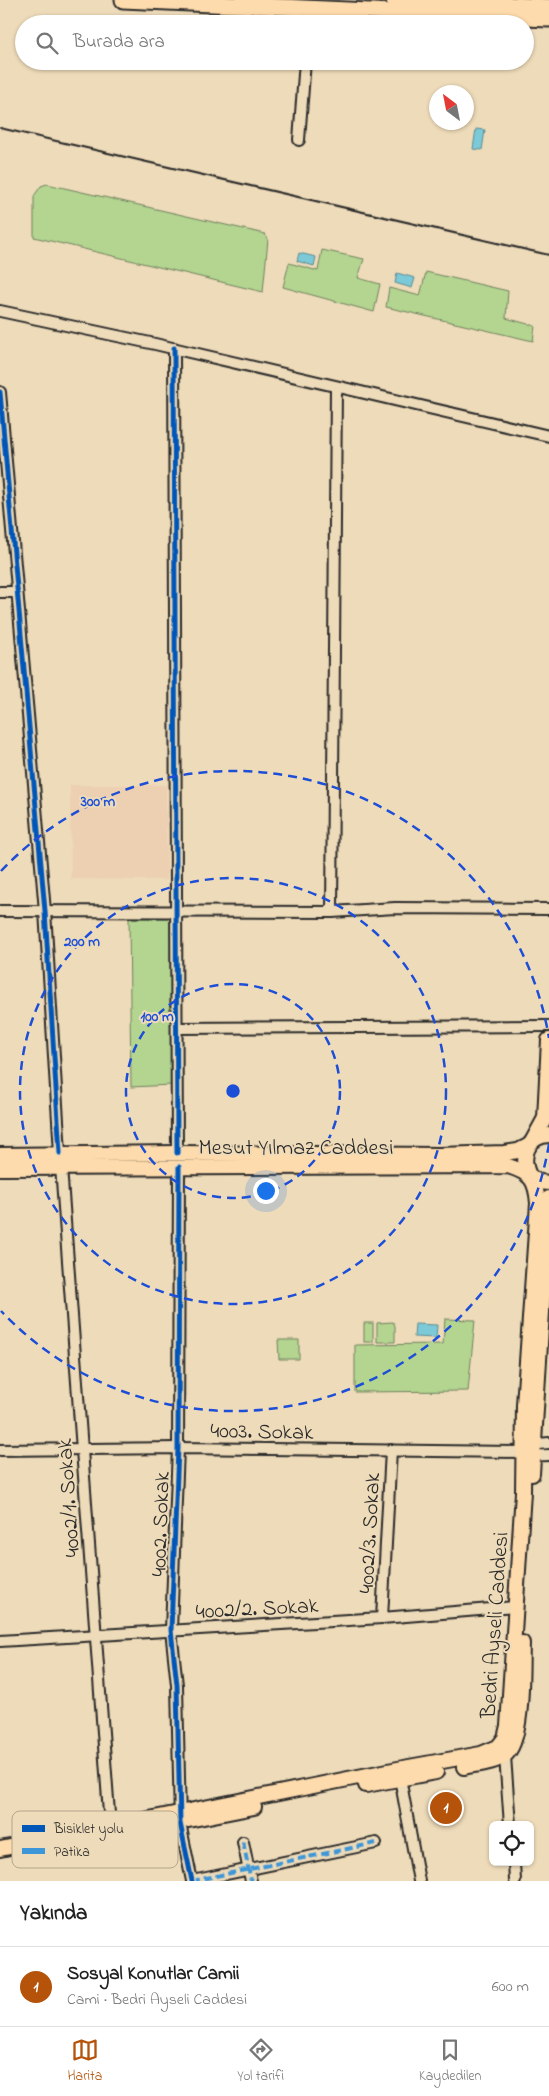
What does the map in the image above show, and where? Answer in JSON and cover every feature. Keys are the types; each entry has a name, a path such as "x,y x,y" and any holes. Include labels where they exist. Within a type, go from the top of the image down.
{"highway":[{"path":"123,0 469,15"},
{"path":"394,0 549,7"},
{"path":"534,18 549,19"}],"main road":[{"path":"531,1143 545,1118 549,1040"},
{"name":"Mesut Yılmaz Caddesi","path":"0,1168 60,1160 177,1153 439,1155 511,1152 518,1151 540,1137 549,1135"},
{"name":"Bedri Ayseli Caddesi","path":"180,1818 484,1763 505,1756 512,1748 517,1731 520,1692 528,1451 524,1405 538,1204 536,1189 524,1159 531,1143"},
{"name":"Mesut Yılmaz Caddesi","path":"0,1154 60,1160 179,1167 508,1166 518,1169 540,1182 549,1183"},
{"name":"Bedri Ayseli Caddesi","path":"180,1818 481,1754 498,1747 504,1738 508,1726 523,1492 549,1198"}],"street":[{"path":"310,7 310,15"},
{"path":"298,140 304,70"},
{"path":"0,311 174,348 549,436"},
{"path":"174,348 177,1153"},
{"path":"332,912 336,387"},
{"name":"4002/1. Sokak","path":"0,392 44,911 60,1160 109,1811"},
{"path":"0,592 17,592"},
{"path":"0,911 177,910 332,912 395,908 549,909"},
{"path":"177,1028 549,1026"},
{"name":"4002. Sokak","path":"179,1167 178,1448 171,1630 177,1685 180,1818 192,1881"},
{"path":"528,1451 549,1443"},
{"name":"4003. Sokak","path":"0,1450 178,1448 528,1451"},
{"name":"4002/3. Sokak","path":"382,1618 391,1450"},
{"path":"528,1451 549,1456"},
{"name":"4002/2. Sokak","path":"0,1641 382,1618 516,1607"},
{"path":"505,1756 510,1821"},
{"path":"400,1778 419,1881"},
{"path":"243,1842 251,1881"},
{"path":"192,1881 376,1843"},
{"path":"514,1866 515,1881"}],"shaded area":[{"path":"70,785 166,785 167,880 71,879"}],"green space":[{"path":"47,184 265,234 268,239 263,292 34,237 34,196 41,186"},
{"path":"322,250 364,259 358,278 380,284 374,312 283,287 289,263 318,271"},
{"path":"426,272 508,291 506,318 535,326 533,341 386,307 389,288 420,296"},
{"path":"129,918 168,918 171,922 171,1085 131,1087"},
{"path":"445,1319 475,1320 468,1391 355,1392 355,1345 443,1344"},
{"path":"393,1322 395,1326 395,1342 377,1342 377,1323"},
{"path":"364,1323 373,1323 373,1342 364,1342"},
{"path":"278,1340 299,1340 299,1359 279,1359"}],"water":[{"path":"476,129 485,130 482,150 473,149"},
{"path":"299,253 316,257 314,266 297,261"},
{"path":"397,273 415,278 412,288 395,283"},
{"path":"415,1324 437,1325 436,1338 414,1337"}],"railway":[{"path":"0,128 549,255"}],"marked path":[{"path":"243,1842 251,1881"},
{"path":"192,1881 376,1843"}],"cycle path":[{"path":"174,348 177,1153"},
{"path":"0,392 45,911 60,1153"},
{"path":"179,1167 178,1448 171,1630 177,1685 180,1823 192,1881"}],"place":[{"name":"Sosyal Konutlar Camii","path":"446,1808"}]}
